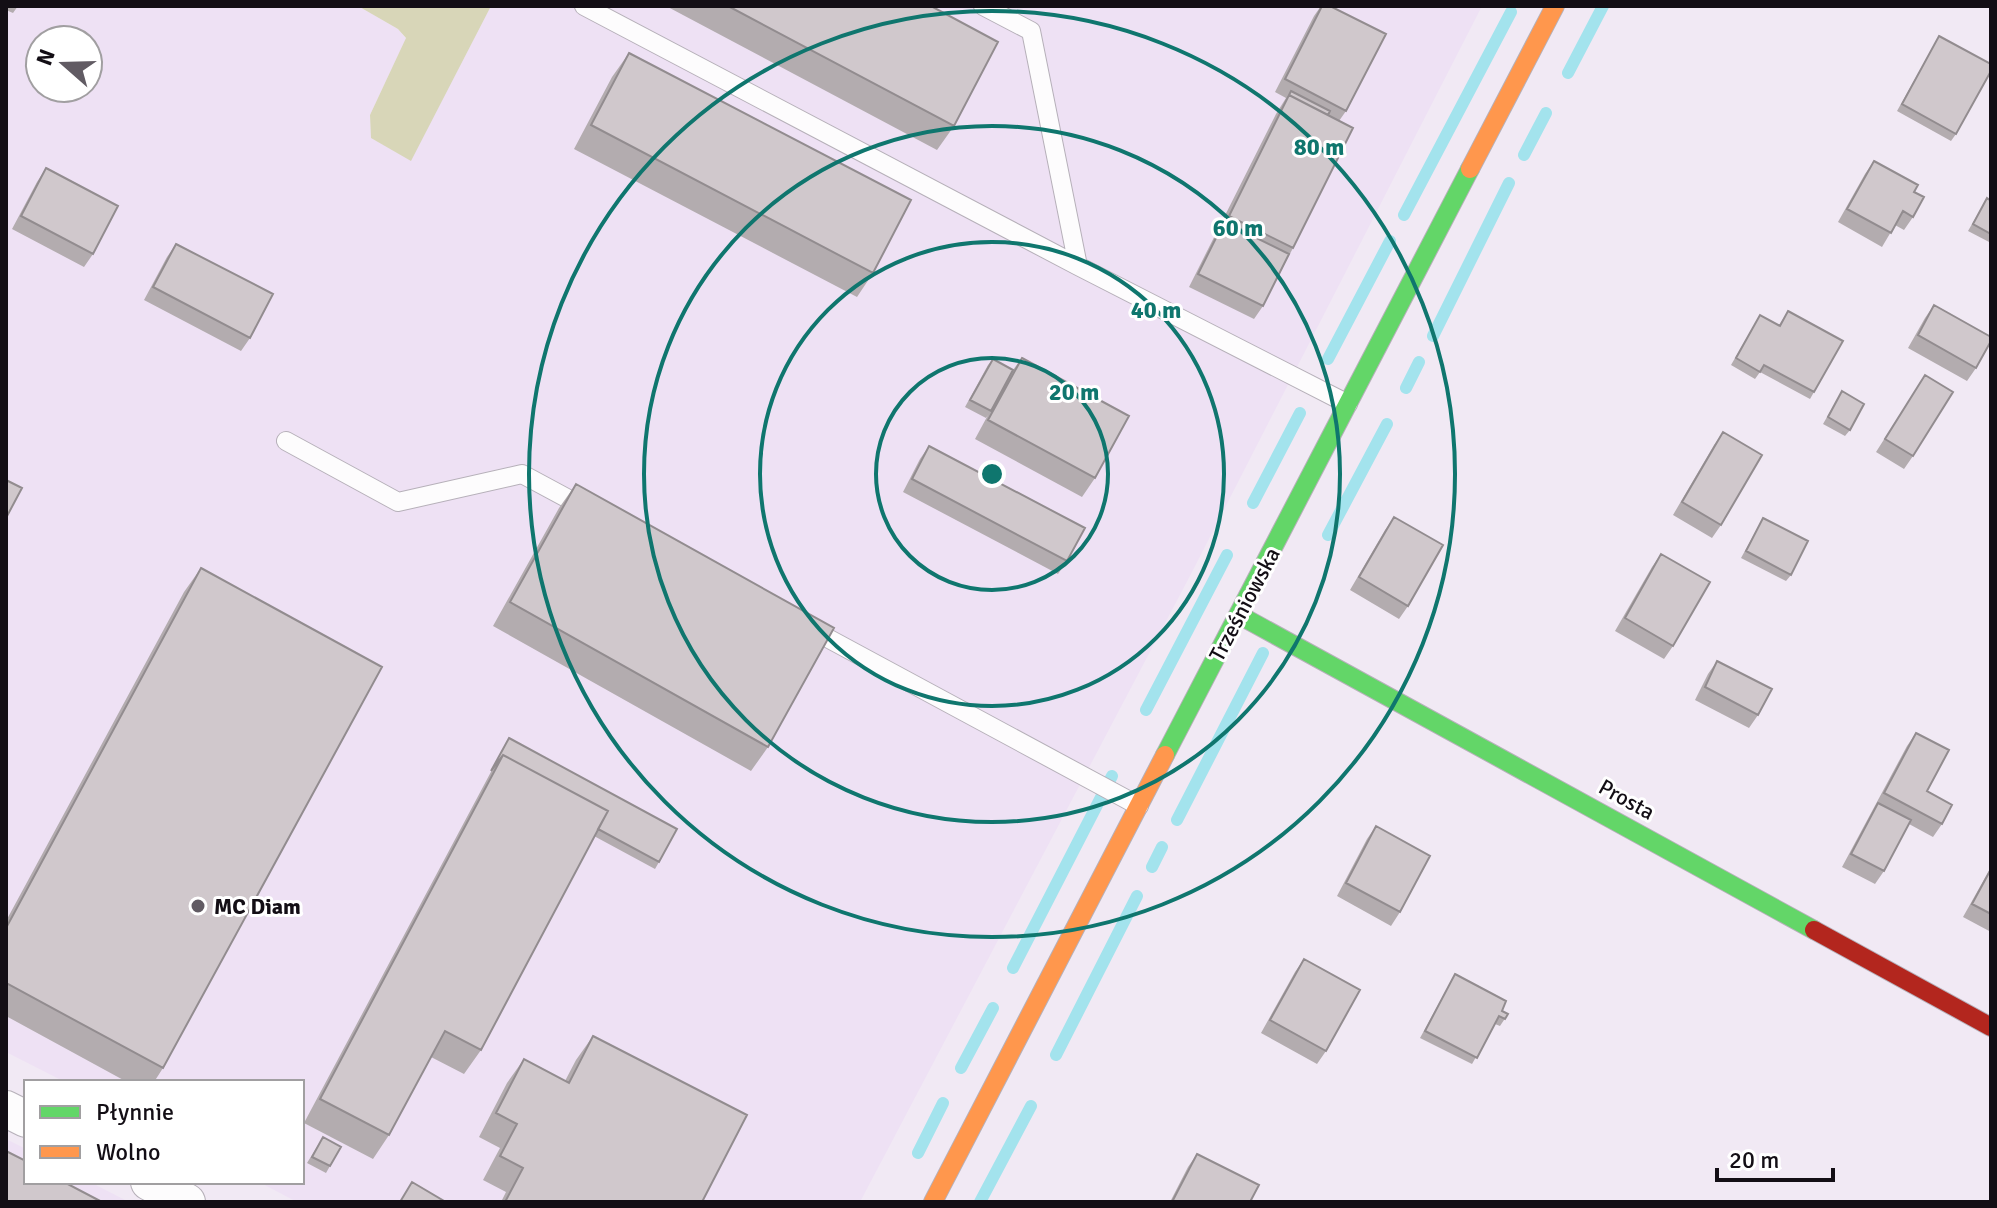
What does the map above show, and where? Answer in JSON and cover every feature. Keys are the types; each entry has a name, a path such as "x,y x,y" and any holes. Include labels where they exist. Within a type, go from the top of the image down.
{"main road":[{"name":"Trześniowska","path":"933,1202 1555,6"},
{"name":"Prosta","path":"1239,615 1991,1027"}],"street":[{"path":"6,1109 24,1118"},
{"path":"153,1184 187,1202"}],"lane":[{"path":"584,6 1348,404"},
{"path":"983,6 1031,31 1078,266"},
{"path":"286,441 398,502 522,474 606,519"},
{"path":"788,617 1139,806"}],"shaded area":[{"path":"6,6 358,6 398,29 406,39 370,115 371,138 411,160 491,6 1482,6 1192,572 860,1202 297,1202 263,1184 304,1184 304,1080 61,1080 6,1052"},
{"path":"358,6 491,6 411,161 371,138 370,115 406,38 398,29"},
{"path":"6,1139 24,1148 24,1184 94,1184 129,1202 6,1202"}],"building":[{"path":"728,6 931,6 998,42 954,126"},
{"path":"1322,6 1330,6 1386,34 1346,111 1285,79"},
{"path":"1939,36 1991,64 1991,71 1956,134 1902,104"},
{"path":"629,53 911,200 873,273 591,125"},
{"path":"1291,91 1330,111 1328,115 1289,95"},
{"path":"1289,95 1353,128 1293,248 1229,216"},
{"path":"1874,161 1918,185 1914,192 1924,197 1913,217 1903,211 1891,233 1847,209"},
{"path":"46,168 118,206 93,254 21,216"},
{"path":"1987,198 1991,201 1991,234 1973,224"},
{"path":"1224,222 1289,254 1263,306 1198,274"},
{"path":"176,244 273,294 250,338 153,287"},
{"path":"1934,305 1991,337 1976,368 1918,335"},
{"path":"1788,311 1843,341 1814,392 1764,365 1760,372 1736,358 1760,315 1780,326"},
{"path":"1022,358 1129,416 1095,478 988,420"},
{"path":"993,359 1013,370 991,411 970,400"},
{"path":"1925,375 1953,392 1913,456 1885,439"},
{"path":"1842,391 1864,404 1850,430 1828,417"},
{"path":"1723,432 1762,455 1721,525 1682,502"},
{"path":"929,446 1085,528 1067,561 912,479"},
{"path":"6,480 22,488 6,518"},
{"path":"576,484 834,628 768,747 510,602"},
{"path":"1394,517 1443,545 1408,606 1359,577"},
{"path":"1763,518 1808,541 1791,575 1746,551"},
{"path":"1661,554 1710,582 1673,646 1625,618"},
{"path":"201,568 382,667 163,1068 6,983 6,928"},
{"path":"1717,661 1772,689 1758,715 1705,687"},
{"path":"1916,733 1949,750 1927,791 1952,805 1942,824 1884,793"},
{"path":"509,738 677,829 659,862 598,829 608,811 503,755 491,771"},
{"path":"503,755 608,811 481,1050 445,1031 389,1135 320,1099"},
{"path":"1878,803 1911,820 1884,871 1851,854"},
{"path":"1376,826 1430,856 1400,912 1346,883"},
{"path":"1991,869 1991,914 1972,904"},
{"path":"1304,959 1360,990 1326,1051 1270,1020"},
{"path":"1455,974 1506,1001 1502,1011 1508,1014 1505,1019 1499,1016 1477,1058 1425,1031"},
{"path":"593,1036 747,1115 702,1202 505,1202 523,1168 500,1156 517,1124 496,1113 524,1059 569,1083"},
{"path":"323,1137 341,1147 330,1166 312,1157"},
{"path":"6,1151 24,1160 24,1184 68,1184 102,1202 6,1202"},
{"path":"1197,1154 1259,1185 1250,1202 1172,1202"},
{"path":"412,1182 444,1201 400,1202"}],"waterway":[{"path":"1568,73 1603,6"},
{"path":"1404,215 1511,12"},
{"path":"1524,155 1546,113"},
{"path":"1433,336 1509,183"},
{"path":"1328,359 1390,241"},
{"path":"1406,388 1419,362"},
{"path":"1253,503 1300,413"},
{"path":"1328,535 1387,424"},
{"path":"1146,710 1227,555"},
{"path":"1177,820 1263,653"},
{"path":"1013,968 1112,776"},
{"path":"1152,867 1162,847"},
{"path":"1056,1055 1137,896"},
{"path":"961,1068 993,1008"},
{"path":"918,1153 943,1103"},
{"path":"980,1202 1031,1106"}],"traffic: fast":[{"path":"1165,755 1470,169"},
{"path":"1239,615 1814,930"}],"traffic: slow":[{"path":"1470,169 1555,6"},
{"path":"933,1202 1165,755"}],"traffic: jam":[{"path":"1814,930 1991,1027"}],"place":[{"name":"MC Diam","path":"198,906"}]}
